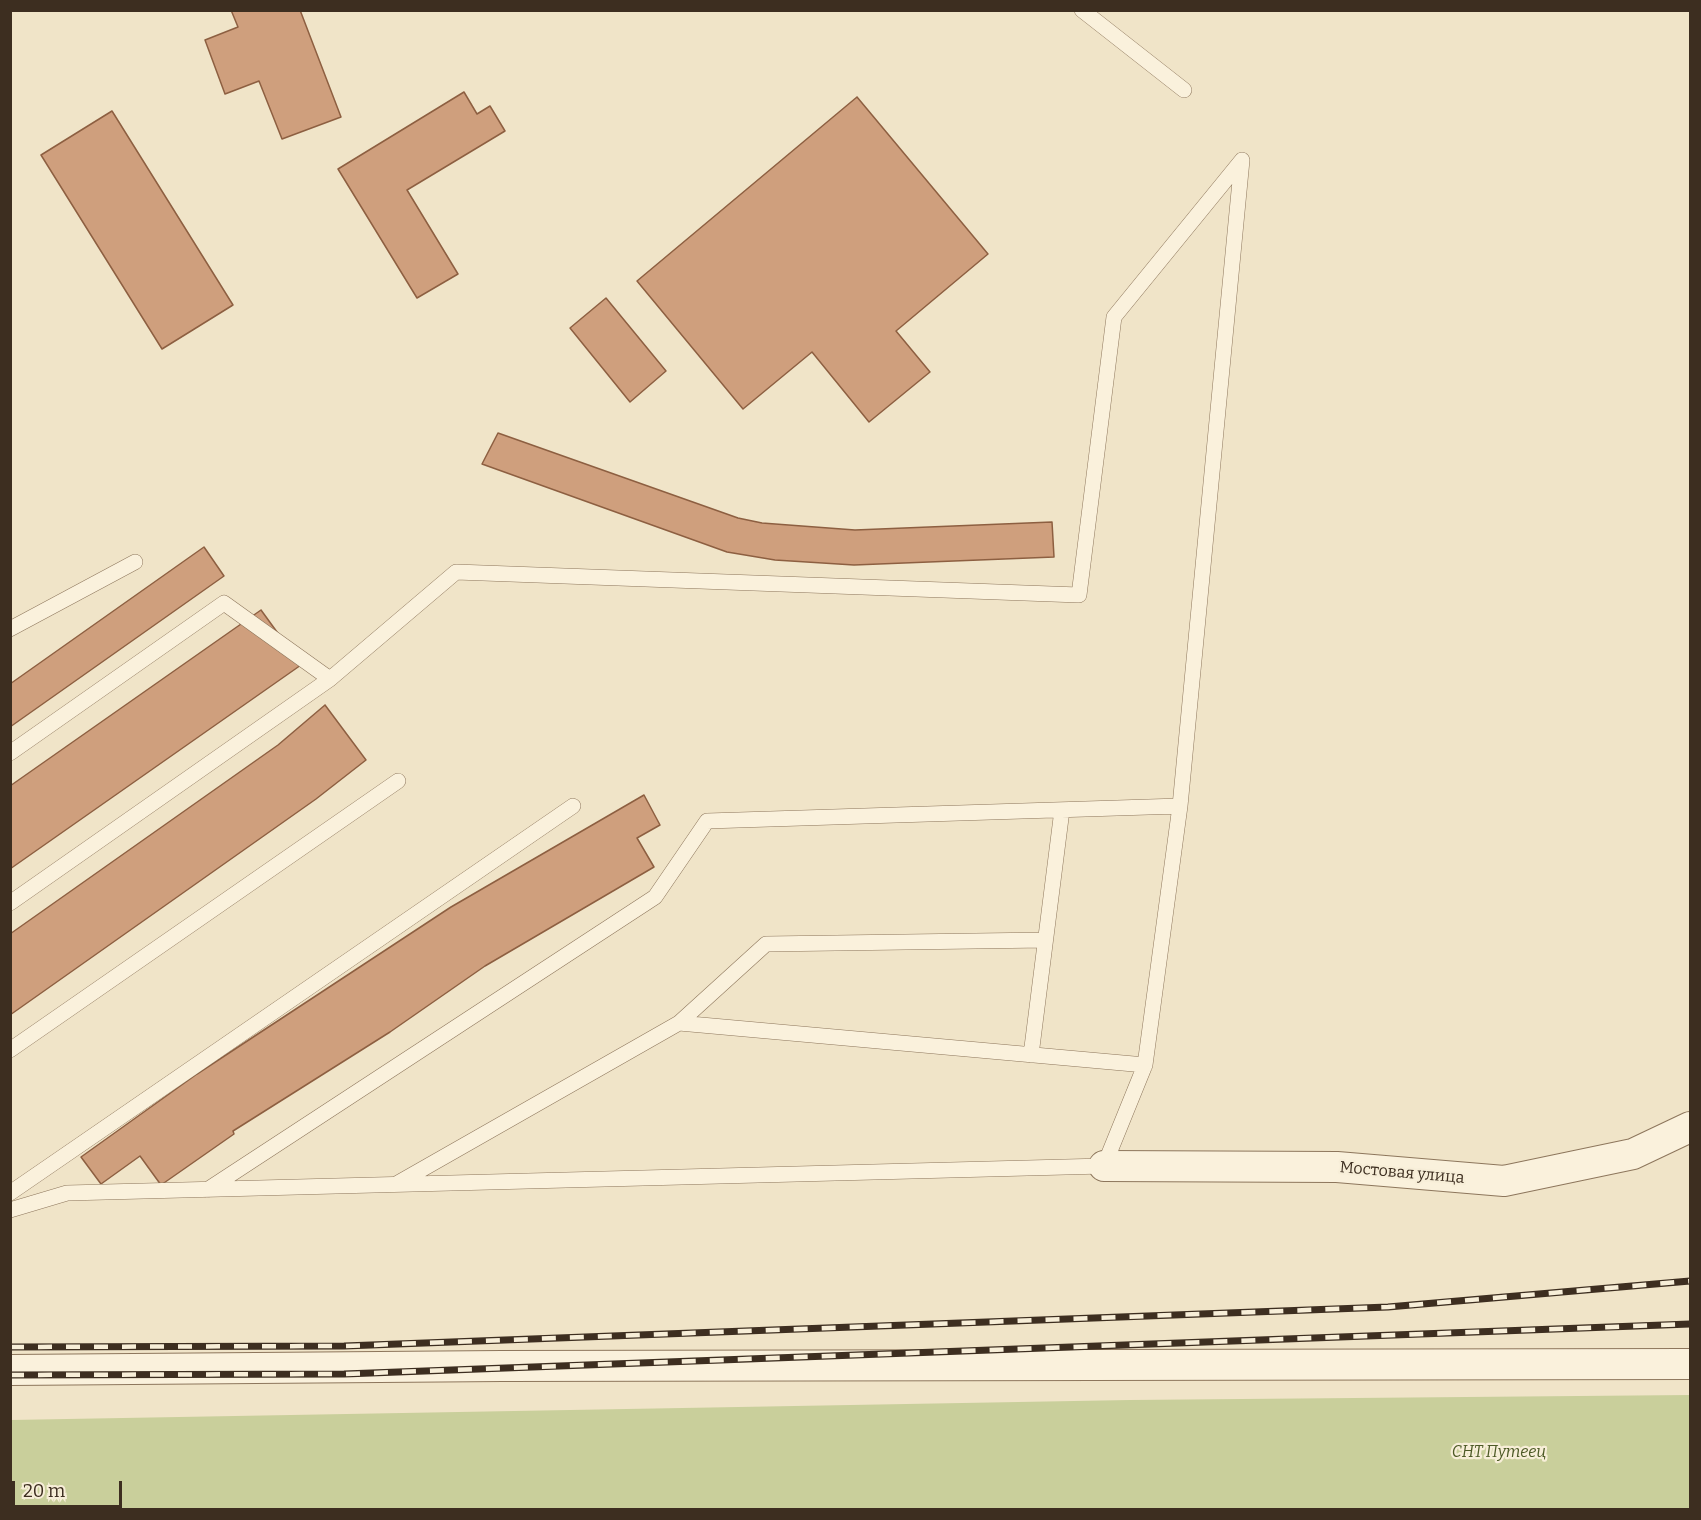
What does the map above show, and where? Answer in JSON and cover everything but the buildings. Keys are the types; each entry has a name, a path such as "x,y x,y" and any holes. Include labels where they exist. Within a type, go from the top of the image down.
{"street":[{"name":"Мостовая улица","path":"1104,1166 1337,1167 1503,1181 1634,1154 1690,1128"},
{"path":"10,1370 502,1366 1690,1364"}],"lane":[{"path":"1082,10 1184,90"},
{"path":"10,903 330,679 456,572 1078,595 1114,317 1242,160 1180,806 1145,1065 1104,1166 67,1193 10,1210"},
{"path":"10,629 135,562"},
{"path":"10,753 224,603 330,679"},
{"path":"10,1050 398,781"},
{"path":"10,1193 573,806"},
{"path":"207,1190 655,897 707,821 1180,806"},
{"path":"1031,1055 1062,810"},
{"path":"395,1185 678,1023 766,944 1046,940"},
{"path":"678,1023 1145,1065"}],"green space":[{"name":"СНТ Путеец","path":"1690,1395 1690,1509 11,1509 11,1420 1130,1400"}],"railway":[{"path":"10,1347 344,1346 1388,1307 1690,1281"},
{"path":"10,1375 344,1374 1690,1324"}]}
